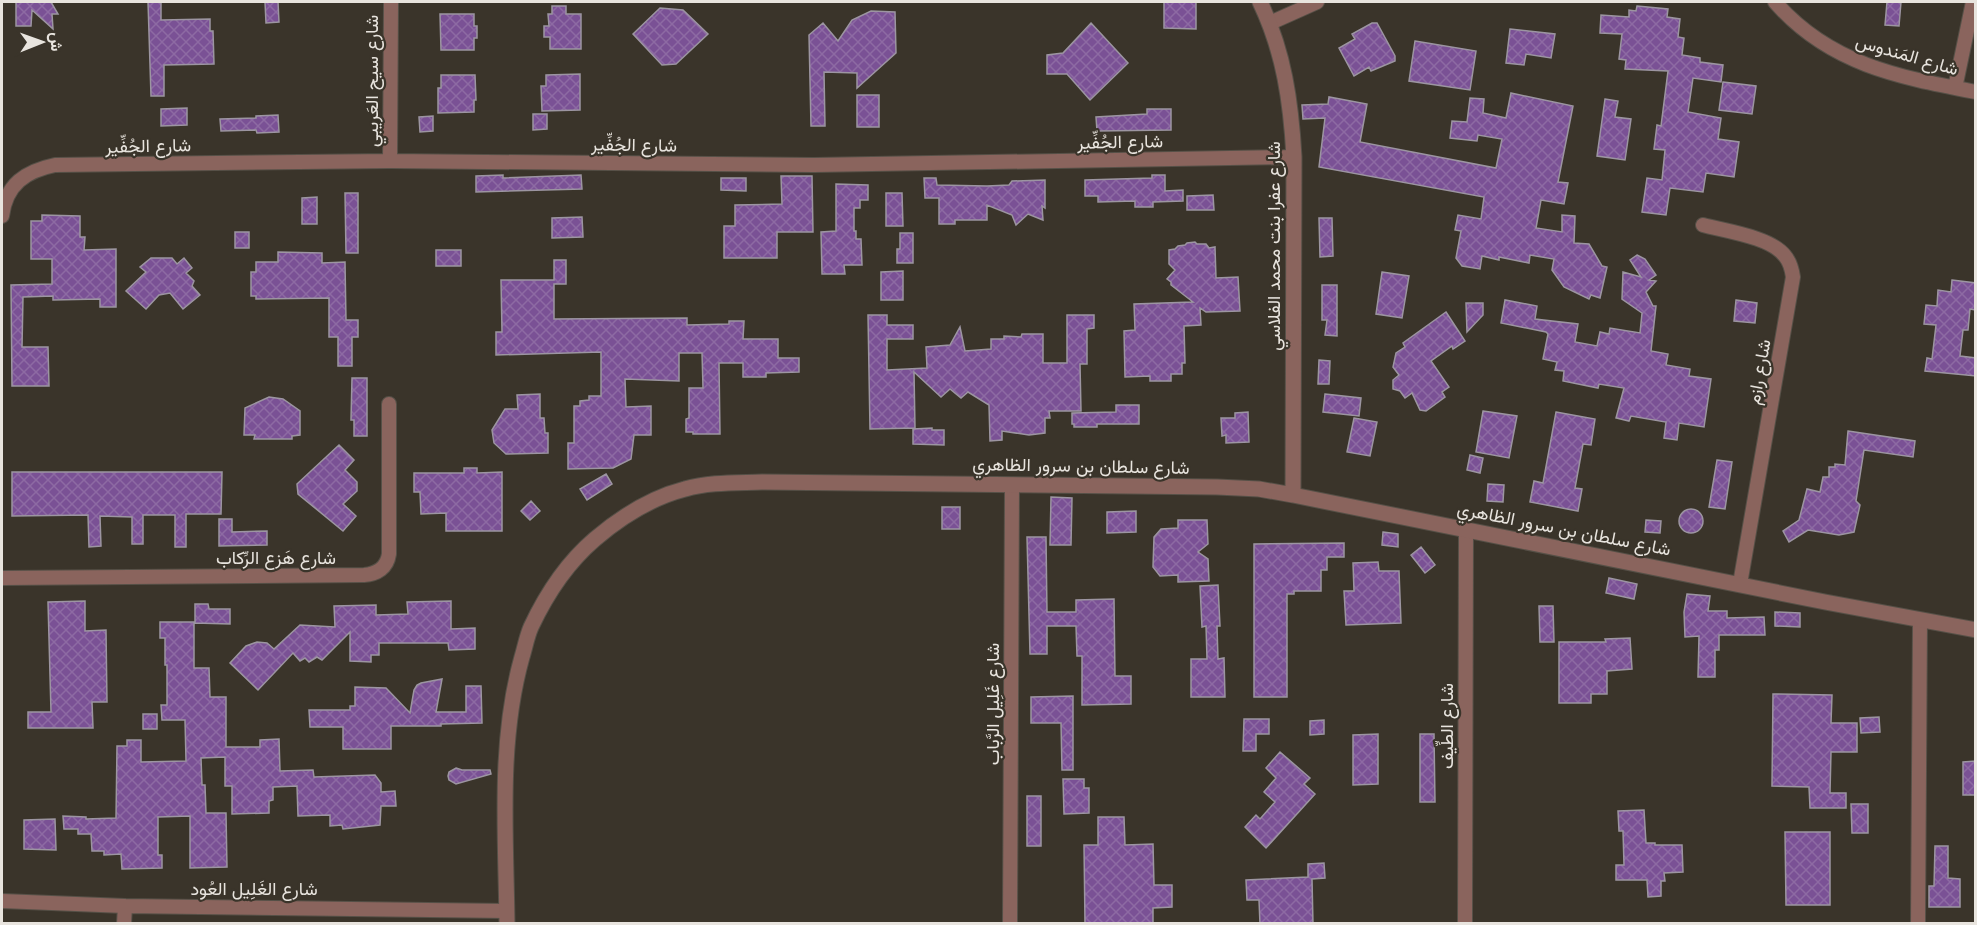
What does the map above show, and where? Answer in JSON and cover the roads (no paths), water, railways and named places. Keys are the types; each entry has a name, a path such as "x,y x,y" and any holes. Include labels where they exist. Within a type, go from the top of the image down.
{"street":[{"name":"شارع سيح العَريبي","path":"390,161 391,2"},
{"name":"شارع عفرا بنت محمد الفلاسي","path":"1260,2 1270,23 1281,57 1292,111 1294,157 1293,495"},
{"path":"1270,23 1317,2"},
{"name":"شارع المَندوس","path":"1775,2 1806,32 1848,58 1871,67 1976,92"},
{"path":"1955,88 1973,2"},
{"name":"شارع الجُفِّير","path":"2,216 9,191 21,179 36,169 55,165 390,161 814,165 1294,157"},
{"name":"شارع رازم","path":"1703,225 1765,241 1776,247 1791,265 1794,277 1740,584"},
{"name":"شارع هَزع الرِّكاب","path":"2,578 364,575 375,573 385,566 388,554 389,404"},
{"name":"شارع سلطان بن سرور الظاهري","path":"507,917 507,761 510,717 517,677 530,628 554,586 581,551 614,522 647,502 686,489 718,484 785,482 1259,489 1976,630"},
{"name":"شارع غَلِيل الرَّباب","path":"1010,924 1012,485"},
{"name":"شارع الطِّيف","path":"1465,924 1466,529"},
{"path":"1918,924 1920,620"},
{"name":"شارع الغَلِيل العُود","path":"2,901 507,917"},
{"path":"124,906 124,924"}]}
